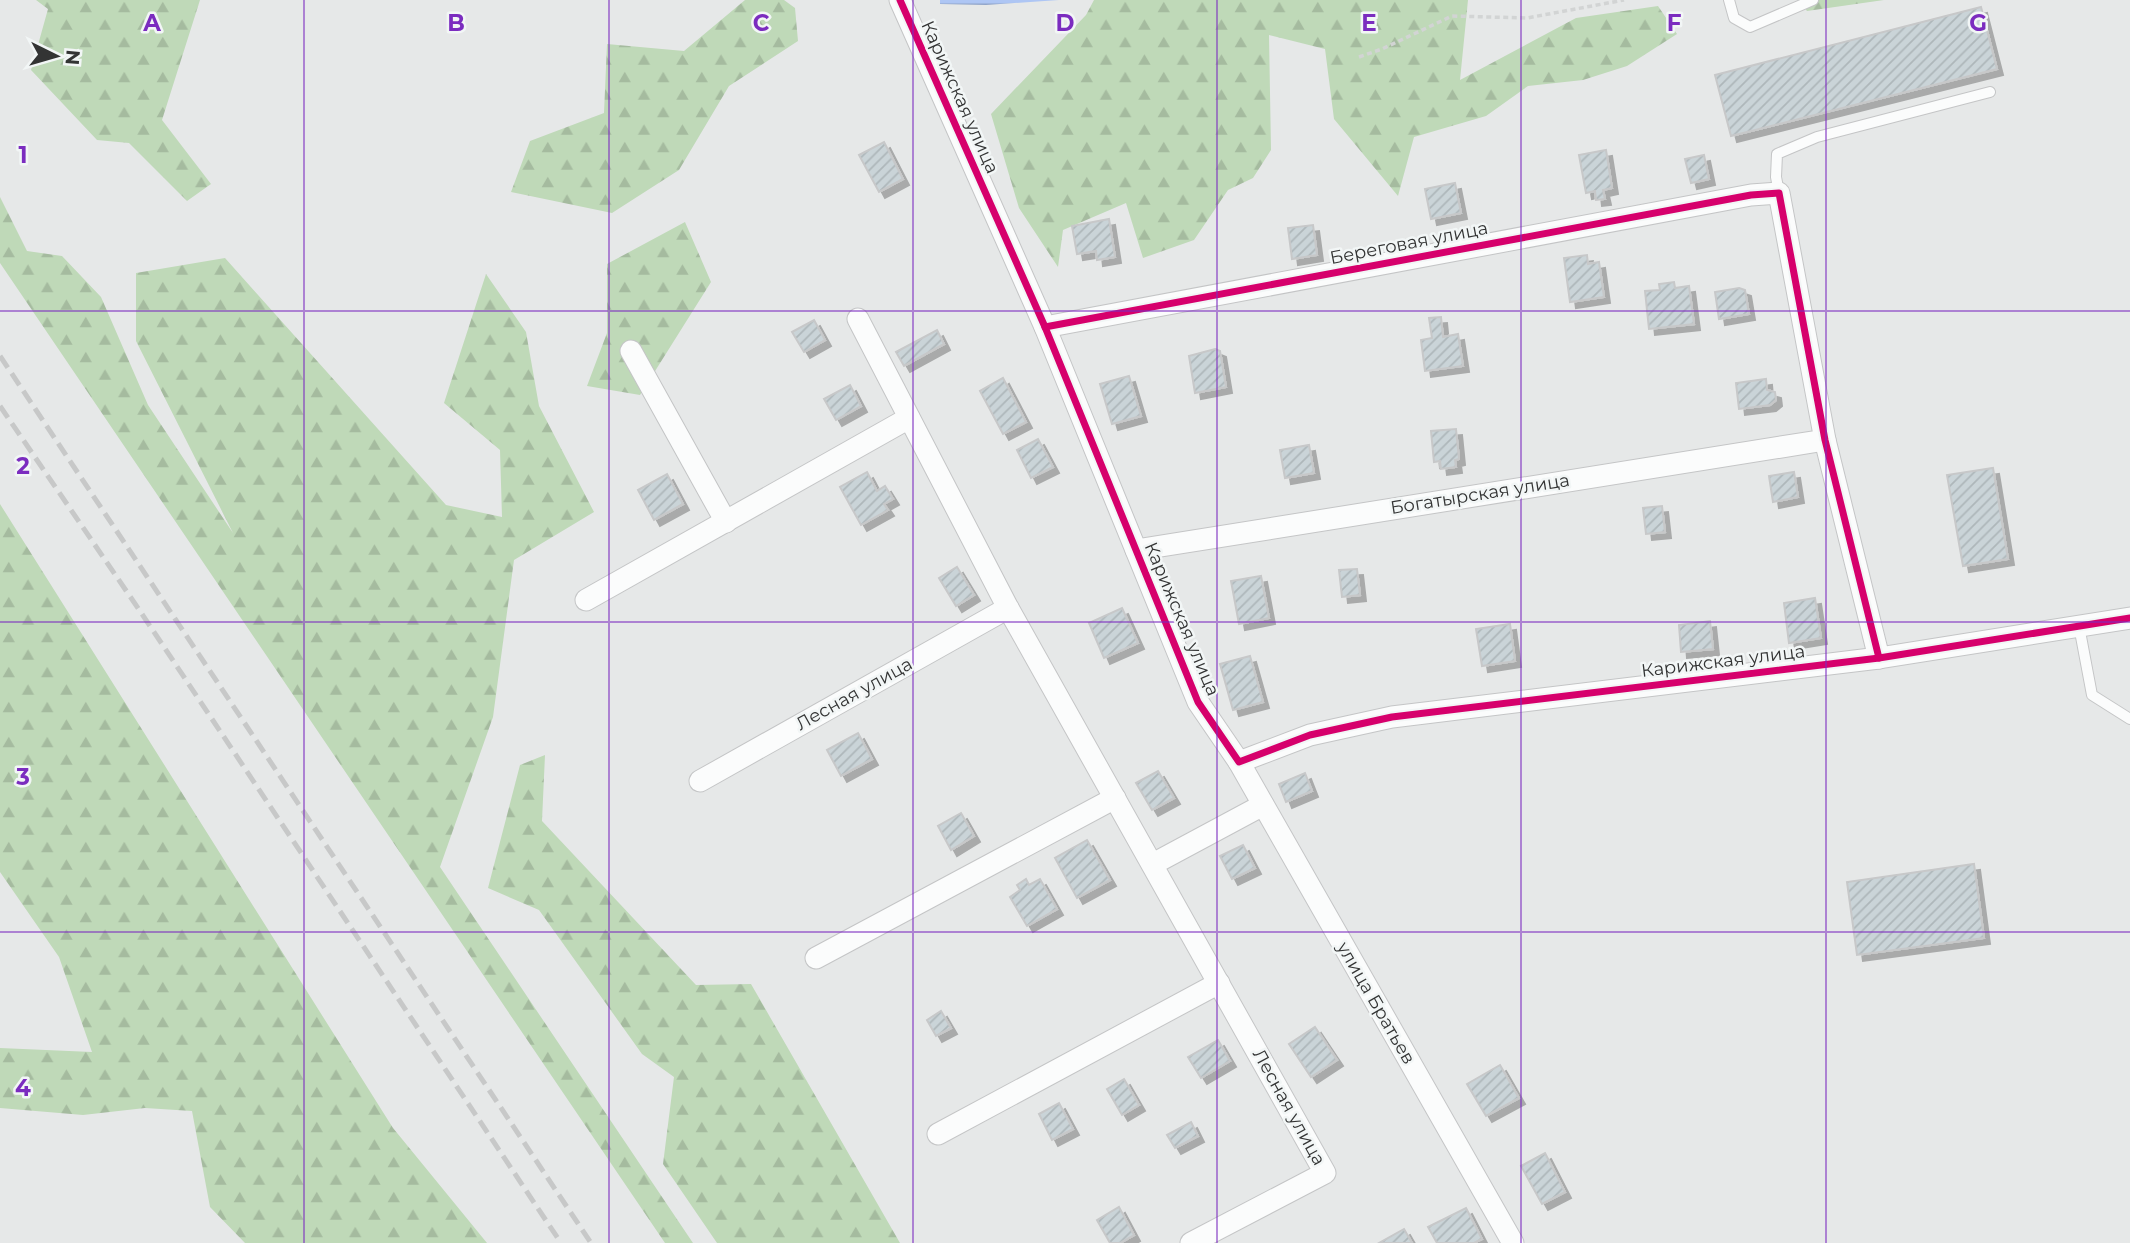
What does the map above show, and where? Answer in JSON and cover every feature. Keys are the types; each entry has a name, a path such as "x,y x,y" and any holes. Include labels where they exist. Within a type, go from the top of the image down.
{"street":[{"name":"Карижская улица","path":"900,0 1045,327 1198,702 1239,762 1310,735 1392,717 1879,657 2130,618"},
{"name":"Береговая улица","path":"1045,327 1751,195 1779,193"},
{"path":"1779,193 1825,440 1879,657"},
{"name":"Лесная улица","path":"858,318 1008,608 1325,1173 1191,1243"},
{"path":"631,351 726,522"},
{"path":"586,600 909,418"},
{"name":"Богатырская улица","path":"1136,550 1825,440"},
{"name":"Лесная улица","path":"700,781 1008,608"},
{"name":"улица Братьев","path":"1239,762 1513,1243"},
{"path":"816,958 1115,798"},
{"path":"1153,864 1264,804"},
{"path":"938,1134 1219,983"}],"lane":[{"path":"1729,0 1734,18 1750,27 1813,0"},
{"path":"1779,193 1776,177 1777,154 1816,137 1990,92"},
{"path":"2079,626 2092,695 2130,719"}],"path":[{"path":"1359,57 1452,16 1527,18 1624,0"}],"green space":[{"path":"36,0 200,0 162,120 211,184 187,201 129,143 97,140 31,70 48,9"},
{"path":"745,0 784,0 795,8 798,41 729,86 679,170 612,213 511,192 530,141 604,113 607,44 684,51"},
{"path":"1094,0 1468,0 1460,80 1576,18 1658,6 1677,34 1627,66 1583,80 1528,86 1486,116 1414,137 1398,196 1334,119 1325,49 1269,35 1271,150 1253,178 1228,190 1194,240 1143,258 1126,203 1063,230 1058,267 1019,208 991,114 1086,15"},
{"path":"1799,0 1884,0 1807,11"},
{"path":"0,197 27,251 62,256 101,297 148,405 233,533 136,341 136,273 225,258 446,505 502,517 500,450 444,403 486,274 526,332 539,406 594,512 514,560 493,717 440,867 693,1243 665,1243 0,263"},
{"path":"685,222 711,282 640,395 587,386 607,333 607,264"},
{"path":"0,504 393,1128 487,1243 245,1243 210,1207 192,1111 145,1108 83,1115 0,1108 0,1048 92,1052 59,957 0,872"},
{"path":"545,755 542,821 696,985 751,984 900,1243 717,1243 663,1164 674,1077 642,1054 539,910 488,888 520,765"}],"water":[{"path":"940,0 1059,0 986,5 940,4"}],"building":[{"path":"1981,7 1997,69 1731,136 1715,75"},
{"path":"884,142 903,179 879,192 859,155"},
{"path":"1606,150 1612,188 1603,190 1605,199 1596,200 1595,191 1586,193 1579,155"},
{"path":"1704,155 1709,179 1691,183 1685,159"},
{"path":"1455,183 1461,213 1431,219 1425,189"},
{"path":"1109,219 1115,257 1097,260 1096,251 1077,254 1072,226"},
{"path":"1313,225 1317,255 1292,259 1288,228"},
{"path":"1587,255 1588,264 1599,262 1604,297 1570,302 1564,258"},
{"path":"1674,282 1675,288 1689,286 1694,324 1649,329 1645,291 1660,290 1659,284"},
{"path":"1739,288 1745,290 1749,314 1719,319 1715,292"},
{"path":"1441,317 1443,337 1458,334 1463,366 1425,371 1421,340 1432,338 1429,318"},
{"path":"814,320 825,340 804,352 792,332"},
{"path":"937,330 944,344 904,366 896,352"},
{"path":"1215,349 1220,351 1226,387 1195,393 1189,356"},
{"path":"1129,376 1141,416 1112,424 1100,384"},
{"path":"1003,378 1026,422 1003,434 980,391"},
{"path":"1766,379 1767,390 1775,392 1776,400 1770,405 1739,409 1736,383"},
{"path":"850,385 861,406 836,420 824,399"},
{"path":"1456,429 1459,459 1455,460 1456,467 1441,469 1440,461 1434,462 1431,431"},
{"path":"1038,439 1053,467 1031,478 1017,450"},
{"path":"1309,445 1314,473 1285,478 1280,450"},
{"path":"1993,468 2008,559 1963,566 1947,475"},
{"path":"867,472 877,491 885,486 893,499 884,504 888,510 861,525 840,487"},
{"path":"1794,472 1798,497 1773,502 1769,476"},
{"path":"667,474 683,504 654,520 638,490"},
{"path":"1662,506 1665,532 1646,534 1643,508"},
{"path":"957,567 974,595 956,606 939,578"},
{"path":"1357,569 1360,595 1342,597 1339,570"},
{"path":"1261,576 1269,618 1239,624 1231,581"},
{"path":"1815,598 1821,638 1789,643 1784,603"},
{"path":"1122,608 1138,643 1104,658 1089,623"},
{"path":"1710,621 1713,649 1681,652 1679,625"},
{"path":"1510,624 1515,661 1482,666 1476,629"},
{"path":"1250,656 1263,702 1233,710 1220,664"},
{"path":"858,733 872,759 841,776 827,750"},
{"path":"1158,771 1174,798 1152,810 1136,783"},
{"path":"1305,773 1312,791 1286,802 1279,784"},
{"path":"961,813 974,836 951,850 938,826"},
{"path":"1087,840 1110,880 1077,898 1055,858"},
{"path":"1243,845 1255,868 1232,879 1220,856"},
{"path":"1974,864 1984,938 1857,955 1847,882"},
{"path":"1026,879 1029,885 1040,879 1057,909 1027,926 1010,897 1020,890 1017,885"},
{"path":"941,1011 951,1028 936,1036 927,1020"},
{"path":"1315,1027 1337,1060 1311,1077 1289,1044"},
{"path":"1218,1040 1230,1061 1201,1078 1188,1057"},
{"path":"1500,1065 1519,1098 1486,1116 1467,1084"},
{"path":"1124,1079 1139,1105 1122,1115 1107,1089"},
{"path":"1059,1103 1073,1129 1052,1140 1039,1114"},
{"path":"1191,1122 1198,1136 1175,1148 1167,1135"},
{"path":"1545,1153 1565,1192 1542,1204 1521,1166"},
{"path":"1119,1207 1134,1235 1120,1243 1110,1243 1097,1220"},
{"path":"1466,1208 1482,1239 1474,1243 1437,1243 1428,1227"},
{"path":"1404,1229 1412,1243 1379,1243"}],"railway":[{"path":"0,356 591,1243"},
{"path":"0,406 140,611 561,1243"}],"cycle path":[{"path":"900,0 1045,327 1198,702 1239,762 1310,735 1392,717 1879,658 2130,618"},
{"path":"1045,327 1751,195 1779,193 1825,440 1879,658"}]}
